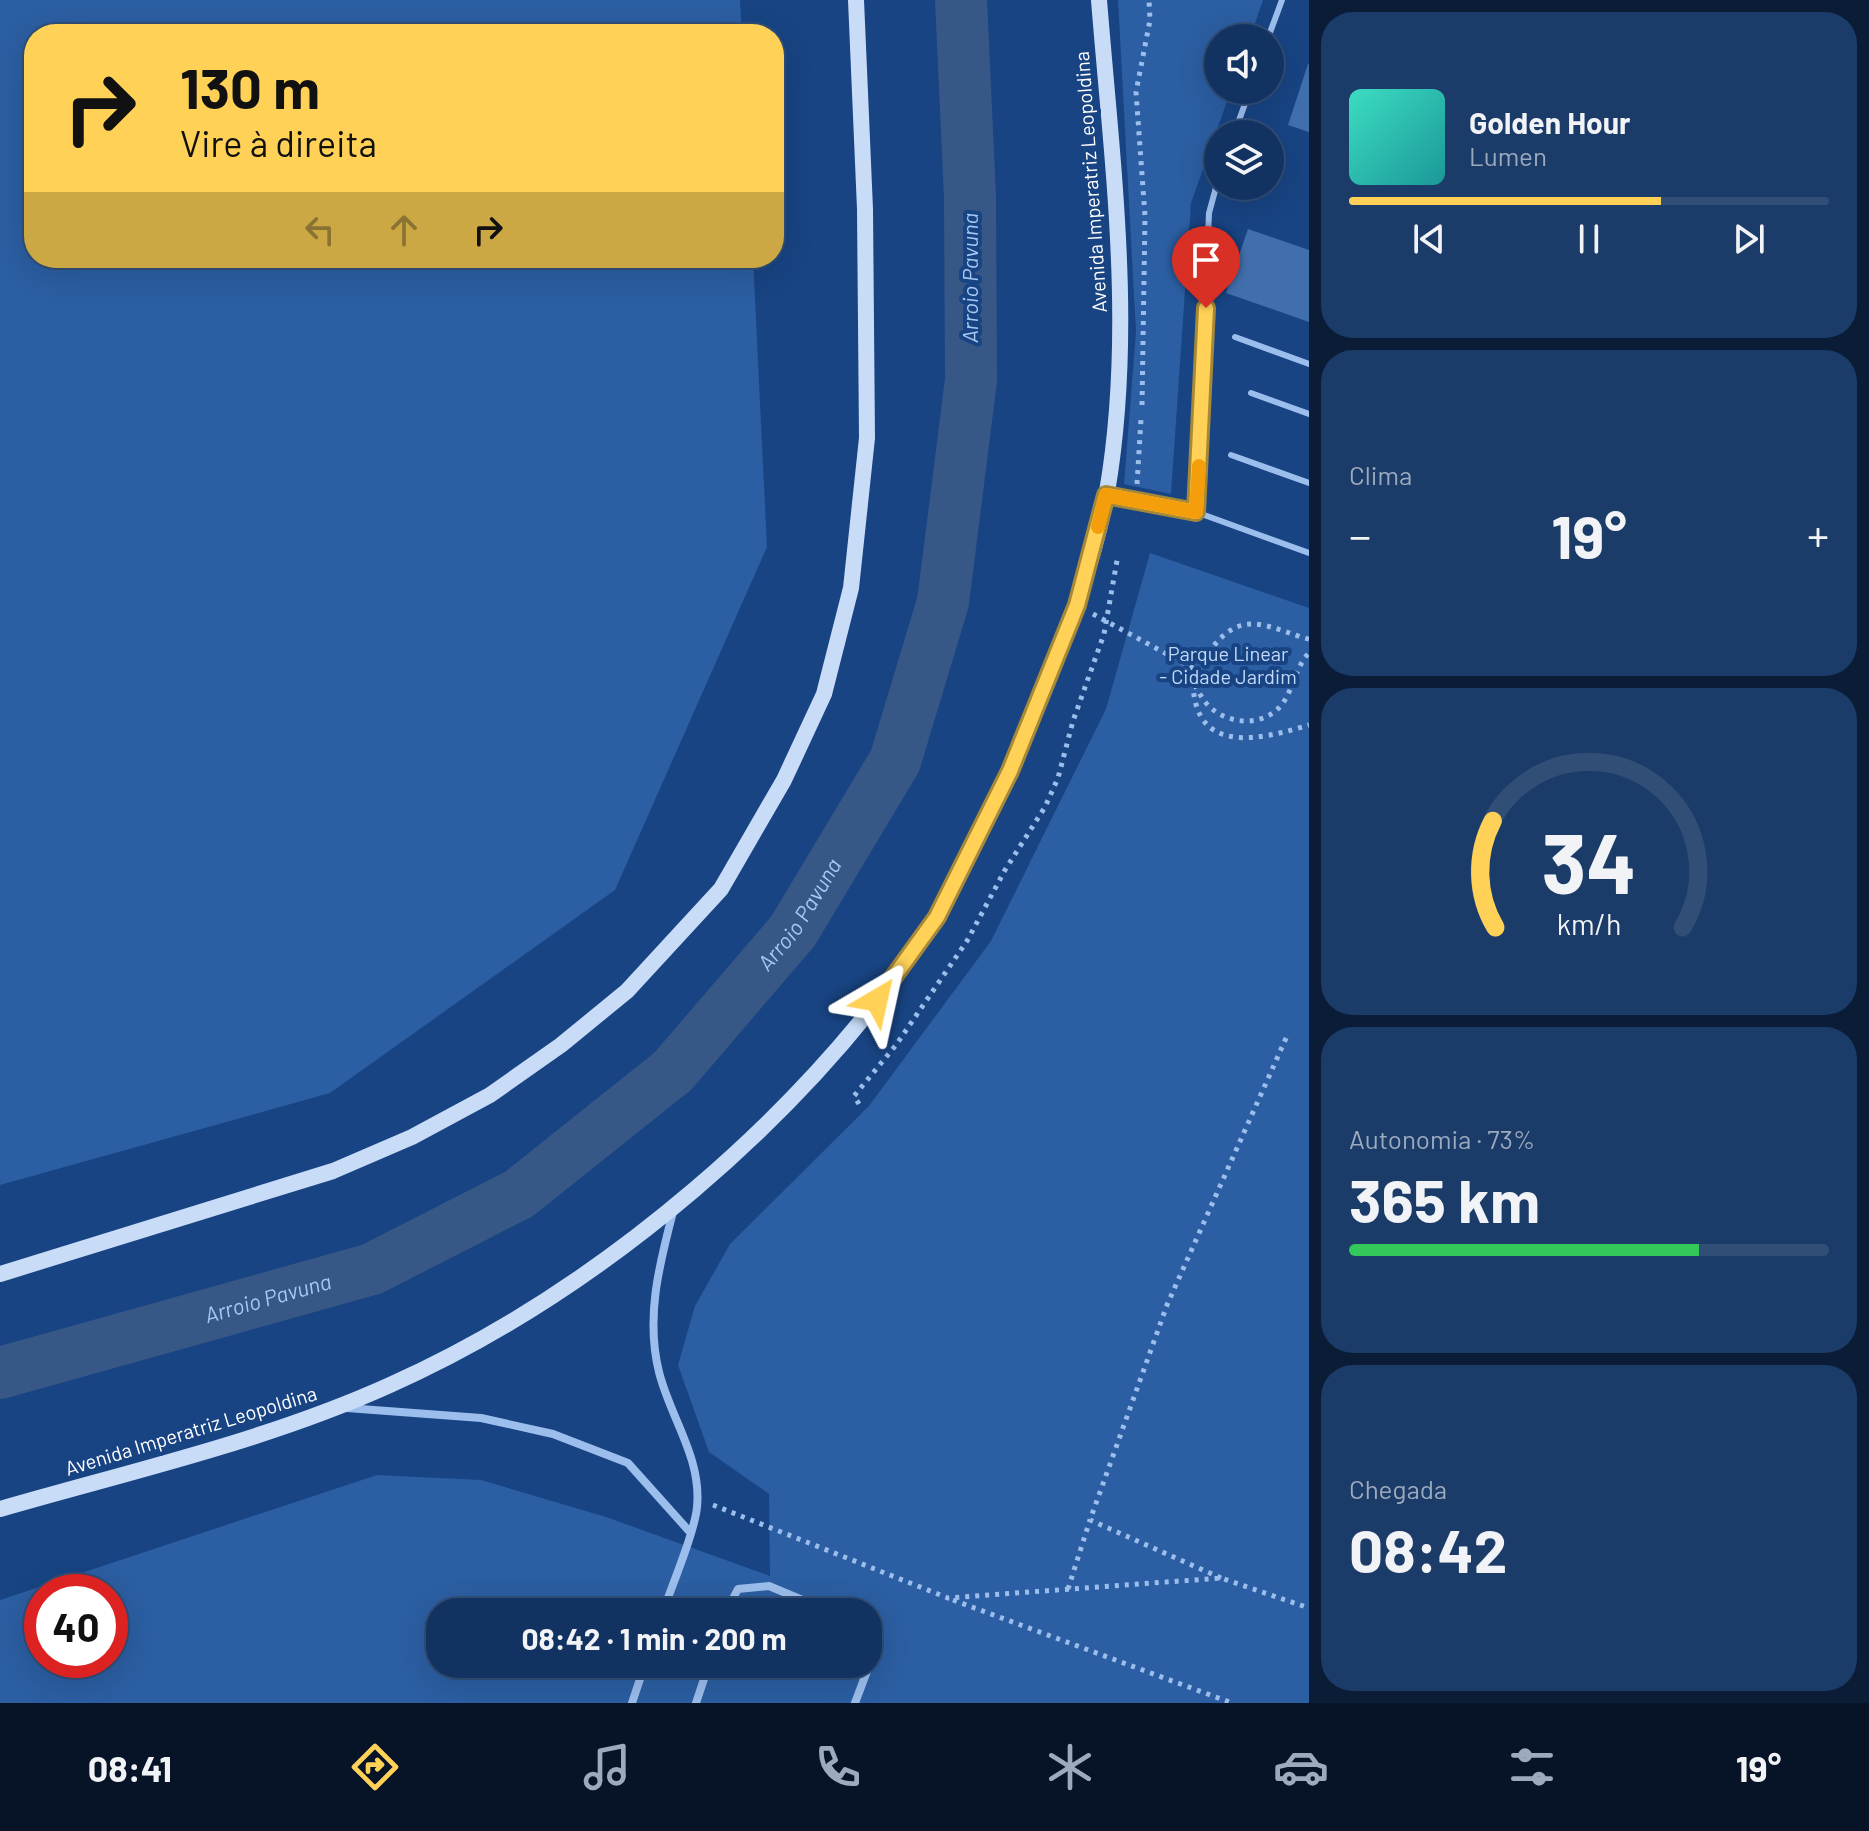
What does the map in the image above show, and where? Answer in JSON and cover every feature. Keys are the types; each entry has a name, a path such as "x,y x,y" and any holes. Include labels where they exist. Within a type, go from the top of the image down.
{"street":[{"path":"0,1274 333,1171 412,1137 490,1095 561,1045 627,991 721,889 784,780 824,694 851,588 867,438 865,209 856,0"},
{"name":"Avenida Imperatriz Leopoldina","path":"0,1509 283,1428 408,1376 506,1323 589,1272 675,1203 771,1121 862,1021 937,917 1010,771 1077,605 1106,495 1120,357 1120,261 1099,0"},
{"path":"667,1598 697,1498 696,1468 659,1372 651,1326 658,1267 675,1203"},
{"path":"338,1407 481,1418 553,1434 628,1463 689,1531"},
{"path":"733,1598 738,1589 769,1586 798,1598"},
{"path":"632,1703 640,1678"},
{"path":"696,1703 704,1678"},
{"path":"855,1703 864,1678"}],"lane":[{"path":"1273,24 1282,0"},
{"path":"1196,512 1209,213 1213,200"},
{"path":"1235,337 1309,364"},
{"path":"1251,393 1309,414"},
{"path":"1231,455 1309,483"},
{"path":"1106,495 1196,512 1309,553"}],"path":[{"path":"1077,605 1198,671"},
{"path":"1309,639 1252,624 1229,632 1207,653 1193,682 1194,701 1205,721 1224,734 1247,740 1268,738 1309,725"},
{"path":"1193,682 1207,705 1237,721 1265,719 1283,702 1299,664 1309,653"},
{"path":"1068,1589 1167,1305 1287,1036"},
{"path":"697,1498 948,1598 1232,1703"},
{"path":"1090,1520 1221,1578 1309,1608"},
{"path":"948,1598 1221,1578"}],"green space":[{"path":"0,0 740,0 741,24 24,24 24,268 753,268 767,547 615,890 330,1093 0,1185"},
{"path":"1118,0 1263,0 1255,24 1204,24 1204,104 1226,104 1220,120 1204,120 1204,166 1191,203 1171,494 1124,484 1136,332"},
{"name":"Parque Linear - Cidade Jardim","path":"1150,553 1309,608 1309,1703 0,1703 0,1600 24,1592 24,1678 128,1678 128,1574 78,1574 377,1475 481,1480 606,1517 770,1576 769,1494 709,1452 678,1365 695,1306 730,1244 869,1106 991,941 1106,709"}],"building":[{"path":"1309,64 1309,132 1288,125"},
{"path":"1248,229 1309,250 1309,322 1226,293"}],"waterway":[{"name":"Arroio Pavuna","path":"0,1373 372,1269 519,1194 673,1071 793,931 895,761 943,602 971,380 970,197 961,0"}],"slow traffic":[{"path":"1098,527 1106,495 1196,512 1199,466"}],"route":[{"path":"877,1000 937,917 1010,771 1077,605 1106,495 1196,512 1206,308"}]}
